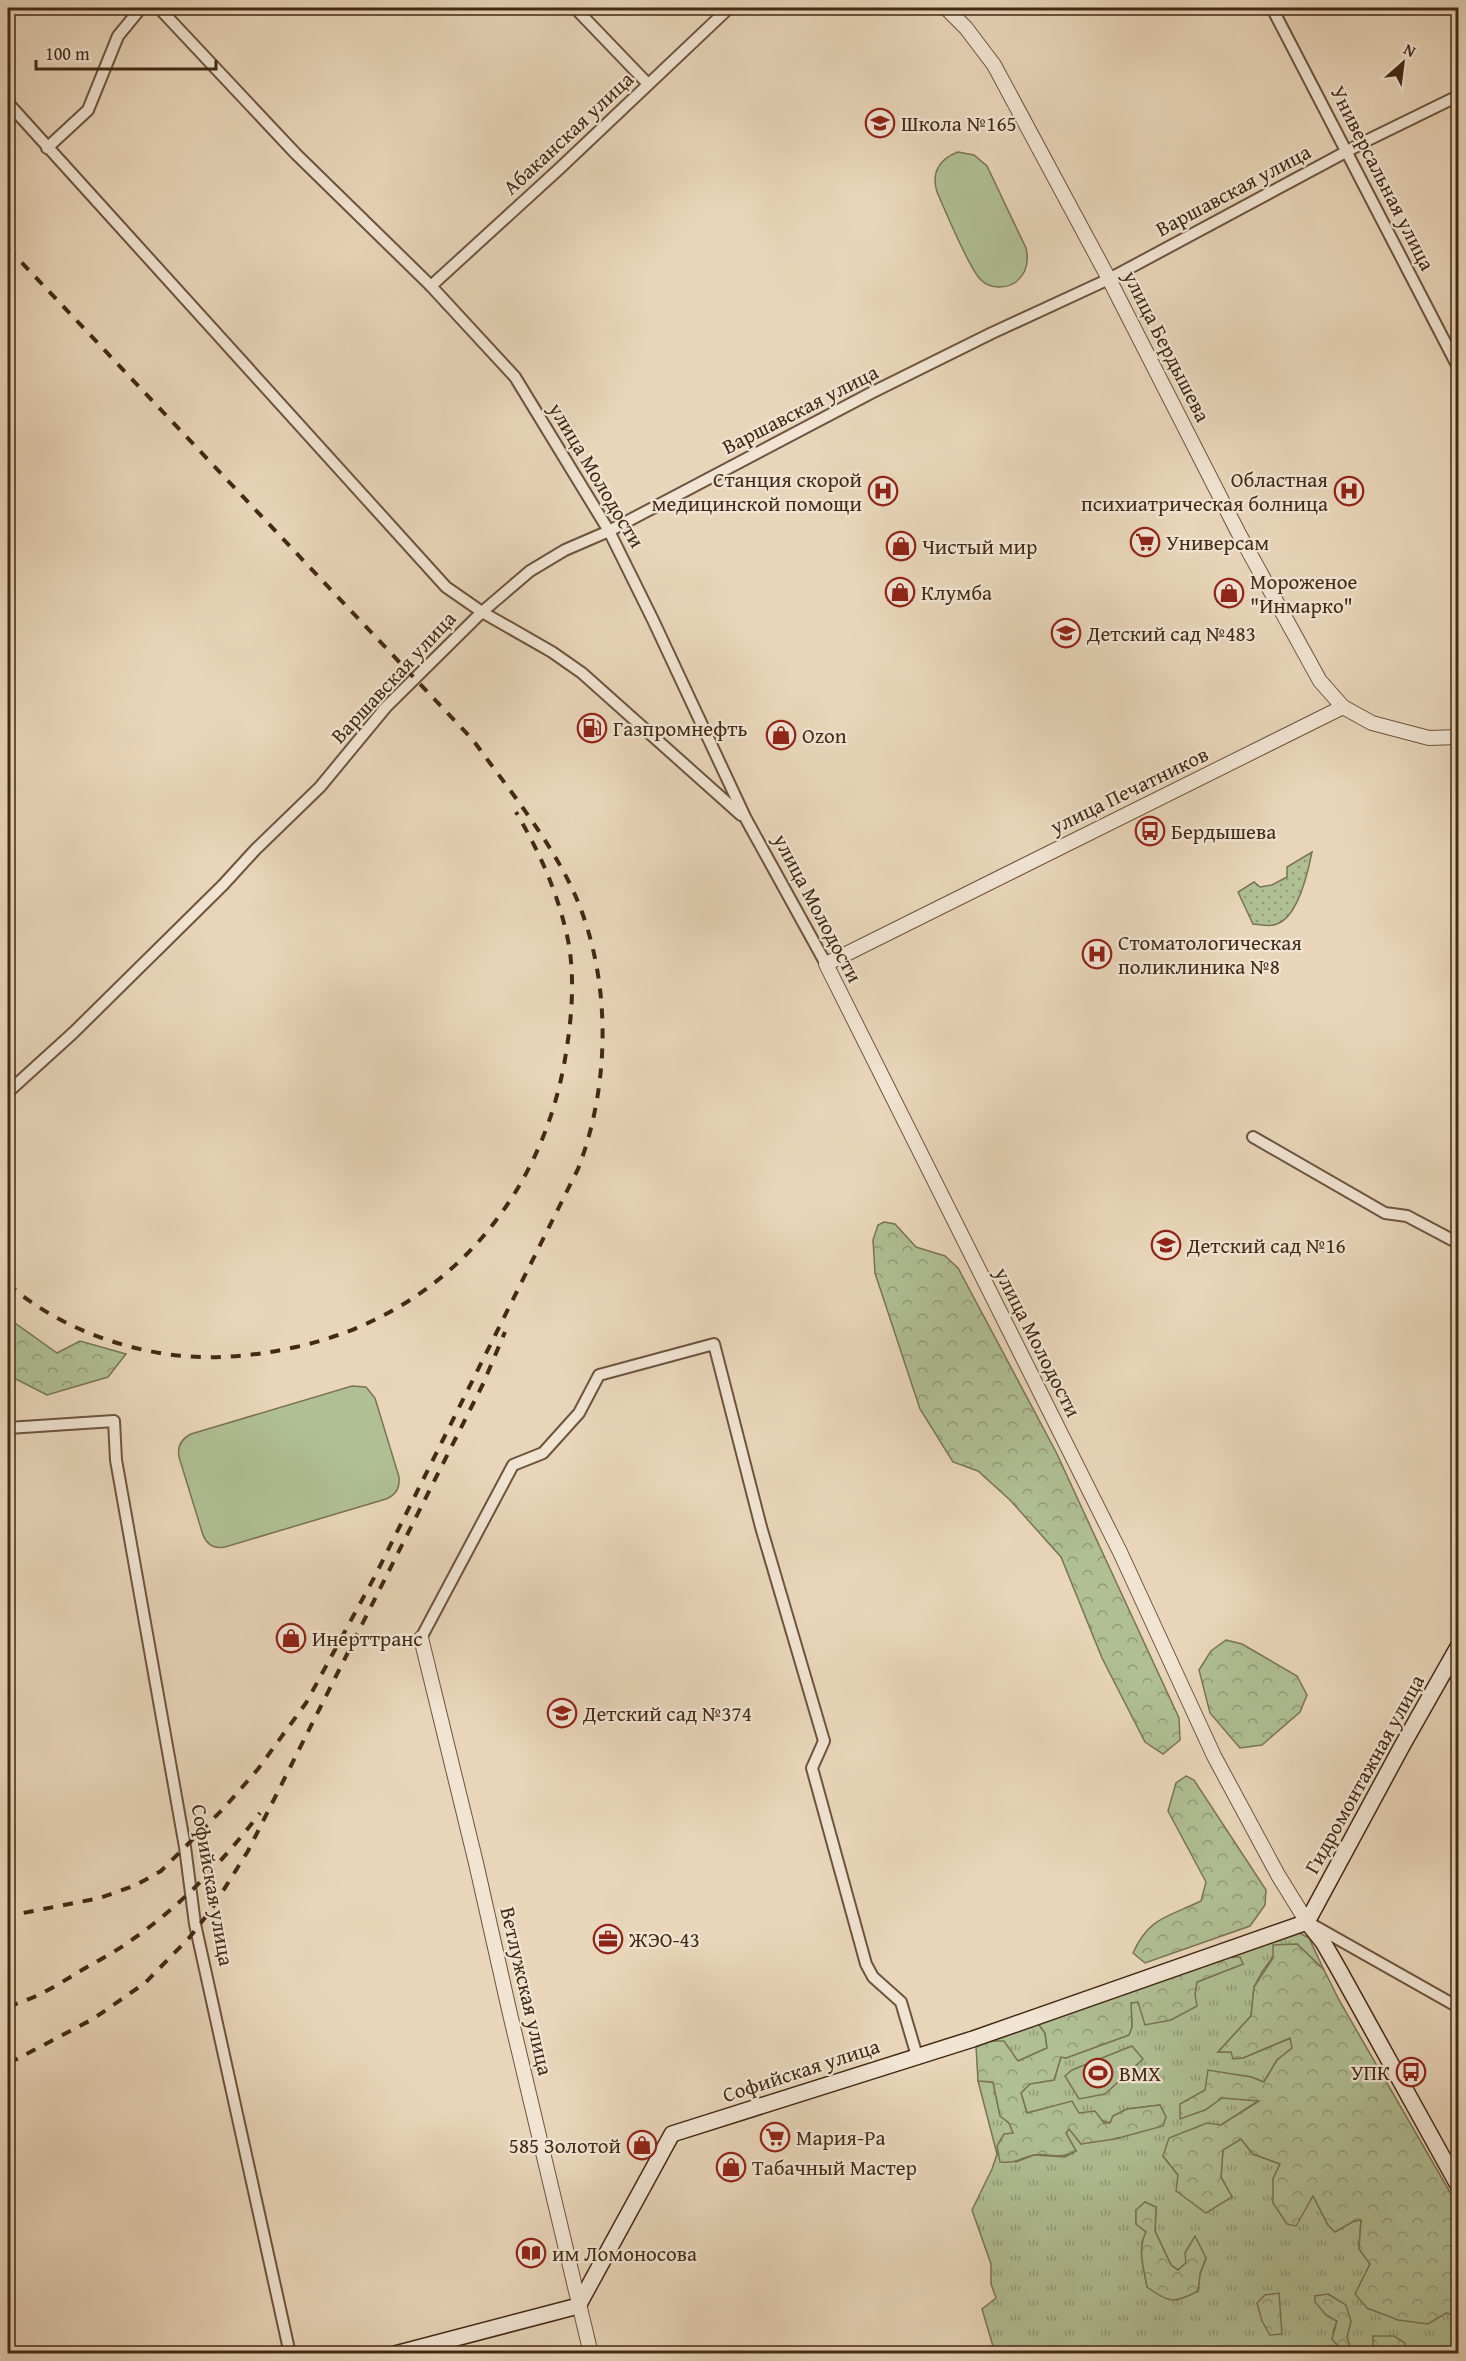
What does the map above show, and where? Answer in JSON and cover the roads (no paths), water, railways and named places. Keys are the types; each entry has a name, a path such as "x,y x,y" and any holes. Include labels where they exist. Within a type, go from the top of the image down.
{"main road":[{"name":"Гидромонтажная улица","path":"1307,1922 1458,1647"},
{"name":"Софийская улица","path":"578,2306 672,2134 973,2039 1307,1922"},
{"path":"1307,1922 1328,1951 1458,2185"},
{"path":"395,2354 578,2306"}],"street":[{"path":"47,148 88,110 118,36 141,8"},
{"name":"улица Молодости","path":"162,8 296,154 431,286 515,377 609,531 746,819 826,964 1120,1552 1214,1756 1278,1875 1307,1922"},
{"path":"574,8 648,84"},
{"name":"Абаканская улица","path":"431,286 729,8"},
{"name":"улица Бердышева","path":"946,8 972,35 994,65 1109,279 1238,532 1320,681 1343,707"},
{"name":"Универсальная улица","path":"1272,8 1458,367"},
{"name":"Варшавская улица","path":"8,1092 73,1033 320,787 386,707 482,612 530,571 565,550 609,531 885,386 1109,279 1347,151 1458,96"},
{"path":"8,102 47,148 446,587 482,612 552,651 582,673 746,819"},
{"path":"1343,707 1372,723 1403,732 1429,738 1458,737"},
{"name":"улица Печатников","path":"826,964 1343,707"},
{"path":"1253,1137 1385,1213 1407,1216 1458,1243"},
{"path":"421,1638 513,1465 543,1454 579,1413 599,1375 714,1344 761,1527 824,1741 812,1768 866,1965 873,1977 901,2002 917,2055"},
{"name":"Софийская улица","path":"8,1428 114,1420 116,1460 185,1847 196,1929 290,2354"},
{"name":"Ветлужская улица","path":"421,1638 591,2354"},
{"path":"1307,1922 1458,2007"}],"railway":[{"path":"8,248 473,740 537,828 570,884 584,917 594,952 600,989 602,1026 597,1099 578,1169 375,1576 306,1703 258,1769 224,1808 161,1871 136,1885 100,1898 13,1915"},
{"path":"8,1284 45,1311 85,1332 107,1340 173,1355 220,1357 250,1355 296,1347 349,1331 397,1308 440,1279 477,1243 509,1202 535,1156 554,1107 566,1053 572,996 568,940 547,874 516,812"},
{"path":"8,2061 17,2059 93,2019 145,1983 189,1938 211,1910 248,1851 483,1384 505,1332"},
{"path":"8,2006 37,1996 55,1986 121,1948 151,1926 201,1881 260,1813"}],"place":[{"name":"Школа №165","path":"880,123"},
{"name":"Станция скорой медицинской помощи","path":"883,491"},
{"name":"Областная психиатрическая болница","path":"1349,491"},
{"name":"Универсам","path":"1145,542"},
{"name":"Чистый мир","path":"901,546"},
{"name":"Клумба","path":"900,592"},
{"name":"Мороженое \"Инмарко\"","path":"1229,593"},
{"name":"Детский сад №483","path":"1066,633"},
{"name":"Газпромнефть","path":"592,728"},
{"name":"Ozon","path":"781,735"},
{"name":"Бердышева","path":"1150,831"},
{"name":"Стоматологическая поликлиника №8","path":"1097,954"},
{"name":"Детский сад №16","path":"1166,1245"},
{"name":"Инерттранс","path":"291,1638"},
{"name":"Детский сад №374","path":"562,1713"},
{"name":"ЖЭО-43","path":"608,1939"},
{"name":"УПК","path":"1411,2072"},
{"name":"BMX","path":"1098,2073"},
{"name":"Мария-Ра","path":"775,2137"},
{"name":"585 Золотой","path":"642,2145"},
{"name":"Табачный Мастер","path":"731,2167"},
{"name":"им Ломоносова","path":"531,2253"}]}
